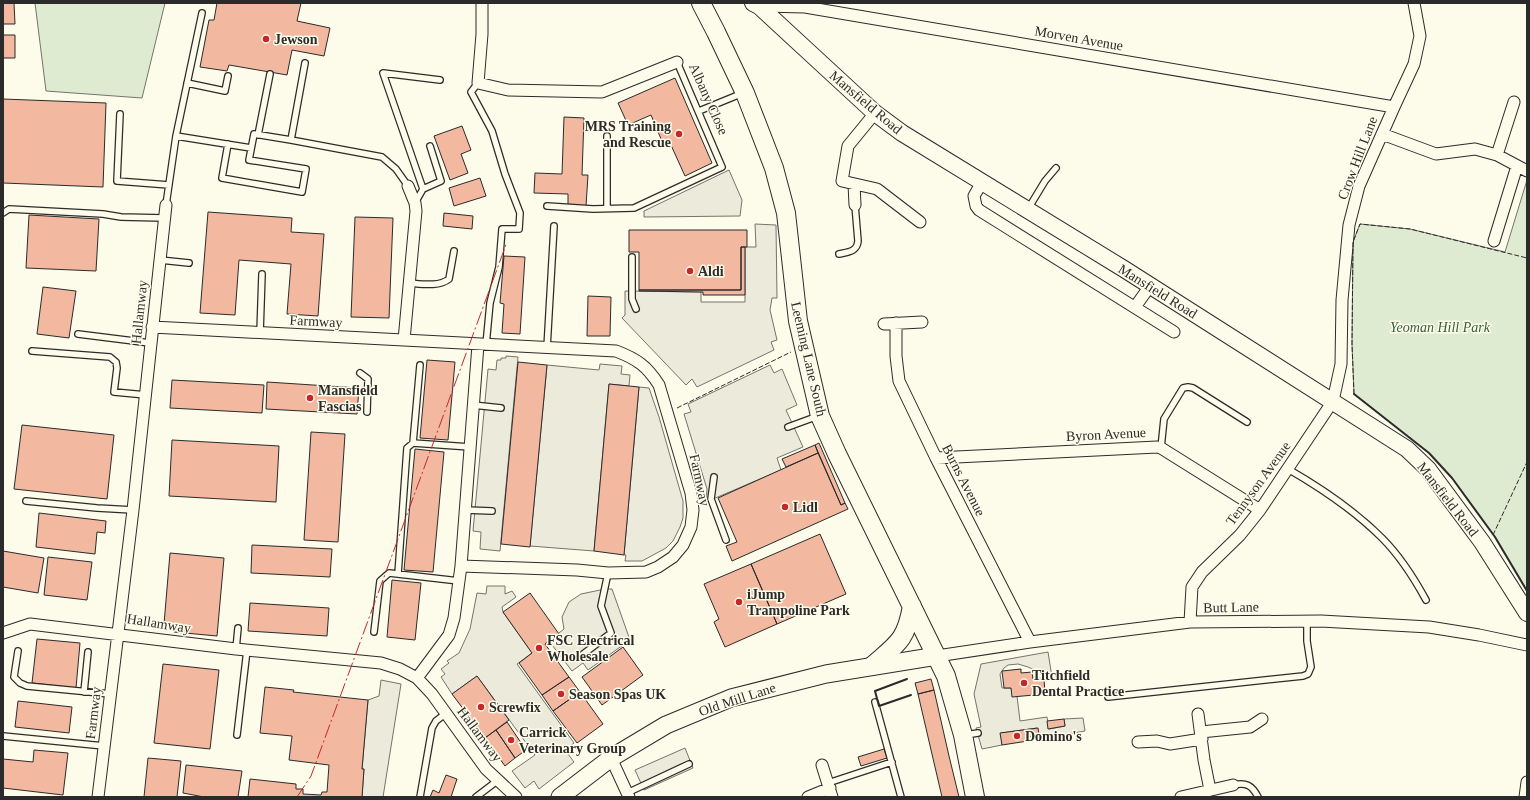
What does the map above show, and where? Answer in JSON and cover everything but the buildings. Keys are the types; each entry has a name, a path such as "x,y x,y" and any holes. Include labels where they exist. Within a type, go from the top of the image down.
{"highway":[{"name":"Leeming Lane South","path":"701,3 745,93 774,168 786,213 798,321 820,416 837,454 937,656 970,734 975,797"},
{"path":"872,666 897,644 902,637 909,624 912,606"}],"main road":[{"name":"Mansfield Road","path":"756,4 875,113 902,133 1027,209 1407,449 1428,469 1482,542 1527,613"},
{"name":"Old Mill Lane","path":"560,797 611,758 666,725 731,698 826,674 937,656"}],"street":[{"path":"478,83 482,34 482,3"},
{"name":"Crow Hill Lane","path":"1333,401 1341,364 1342,300 1349,225 1359,186 1414,64 1420,36 1414,3"},
{"name":"Morven Avenue","path":"756,4 805,7 1394,107"},
{"name":"Albany Close","path":"478,83 508,90 602,92 677,62"},
{"path":"1497,155 1514,102"},
{"path":"875,113 848,146 842,181 877,189 920,222"},
{"path":"1382,134 1436,154 1475,149 1497,155 1522,168 1494,241"},
{"path":"982,182 974,196 976,206 979,210 1174,332"},
{"path":"854,184 855,205"},
{"path":"404,340 416,212 415,203 408,186"},
{"name":"Hallamway","path":"166,206 119,634 236,649 381,663 400,669 417,678 432,694 486,770 516,797"},
{"path":"1135,307 1150,286"},
{"path":"884,324 922,322"},
{"name":"Burns Avenue","path":"896,324 896,356 899,381 936,458 1030,642"},
{"name":"Farmway","path":"152,327 616,351 642,363 651,372 659,385 691,493 693,510 691,527 683,545 673,557 658,567 646,572 608,573 577,570 461,566"},
{"path":"417,678 449,635 454,618 461,566 473,405 482,345"},
{"name":"Tennyson Avenue","path":"1190,622 1192,587 1202,572 1240,535 1260,510 1333,401"},
{"name":"Byron Avenue","path":"936,458 1157,447 1161,448 1260,510"},
{"name":"Butt Lane","path":"937,656 1030,642 1190,622 1307,621 1430,627 1527,645"},
{"path":"3,633 30,624 119,634"},
{"name":"Farmway","path":"98,797 110,694 119,634"},
{"path":"1198,714 1210,790"},
{"path":"1138,742 1157,741 1170,744 1201,736 1250,727 1262,719"},
{"path":"611,758 628,795"},
{"path":"808,797 830,789 822,765"},
{"path":"1525,797 1527,782"},
{"path":"1181,797 1232,785"}],"lane":[{"path":"166,206 176,136 202,13"},
{"name":"Albany Close","path":"547,206 593,209 634,208 722,167 677,62"},
{"path":"291,140 305,63"},
{"path":"423,189 383,73 440,80"},
{"path":"258,134 270,74"},
{"path":"187,83 225,91 228,76"},
{"path":"478,83 470,92 492,131 505,174 520,213 519,229 502,229 500,267 490,303 482,345"},
{"path":"699,111 745,93"},
{"path":"120,114 117,181 169,185"},
{"path":"228,144 222,178 302,192 306,169 249,160 254,134 258,134 382,157 396,169 408,186"},
{"path":"176,136 251,148"},
{"path":"607,136 607,208"},
{"path":"415,203 423,189 441,180 430,146"},
{"path":"1027,209 1056,168"},
{"path":"839,254 855,250 857,247 858,241 855,205"},
{"path":"3,213 9,209 103,214 121,217 164,218"},
{"path":"547,348 554,226"},
{"path":"409,283 444,283 449,279 454,251"},
{"path":"632,257 632,299 636,309"},
{"path":"160,260 189,262"},
{"path":"260,333 262,274"},
{"path":"78,334 150,343"},
{"path":"32,351 110,357 116,362 117,368 114,392 146,395"},
{"path":"413,443 420,365"},
{"path":"360,373 368,379 367,412"},
{"path":"1161,448 1164,419 1183,388 1193,388 1247,422"},
{"path":"473,405 501,408"},
{"path":"788,428 820,416"},
{"path":"398,574 407,448 413,443 470,447"},
{"path":"1288,469 1317,486 1356,515 1382,538 1414,580 1426,600"},
{"path":"714,477 711,500 726,540"},
{"path":"26,501 133,510"},
{"path":"465,510 492,511"},
{"path":"374,632 380,581 389,573 459,581"},
{"path":"582,655 611,633 601,606 608,573"},
{"path":"1108,697 1303,676 1308,674 1311,667 1307,641 1307,621"},
{"path":"236,649 238,628"},
{"path":"237,735 247,650"},
{"path":"18,651 14,677 20,683 27,686 110,694"},
{"path":"84,692 88,652"},
{"path":"875,702 901,797"},
{"path":"420,797 432,728 436,721 445,714"},
{"path":"3,736 104,746"},
{"path":"830,789 892,762"},
{"path":"628,795 689,764"},
{"path":"476,797 497,781"},
{"path":"1232,785 1244,783 1249,785 1254,789 1258,797"}],"green space":[{"path":"35,3 165,3 142,98 46,91"},
{"name":"Yeoman Hill Park","path":"1527,180 1527,591 1495,537 1452,478 1429,453 1354,394 1352,344 1353,242 1360,224 1410,229 1505,252"}],"shaded area":[{"path":"729,170 742,200 740,216 644,217 644,211"},
{"path":"755,224 776,225 777,298 772,298 770,310 777,340 771,342 774,350 697,387 692,379 686,385 622,318 625,315 625,291 701,292 701,302 745,302 745,247 756,247"},
{"path":"506,356 518,357 500,551 480,549 481,532 473,531 488,369 496,370 497,360 506,358"},
{"path":"600,364 622,366 621,374 630,375 629,386 609,384 594,551 530,546 547,365 599,370"},
{"path":"770,365 774,373 782,369 797,405 786,410 803,447 777,458 781,470 706,502 707,489 684,414 691,412 688,404"},
{"path":"639,387 649,388 659,417 683,501 683,518 673,541 666,548 642,561 625,561 626,555 624,555"},
{"path":"487,586 505,586 505,594 512,591 516,597 502,607 503,612 532,653 517,664 574,743 565,750 574,762 539,789 534,781 525,788 512,771 535,755 477,676 452,694 441,677 445,674 441,669 449,663 447,661 459,653 470,629 477,593 486,594"},
{"path":"612,589 630,640 588,670 583,663 572,671 549,641 564,629 562,617 569,602 581,594"},
{"path":"1048,652 1052,677 1044,678 1037,671 1018,664 1008,665 1000,674 1002,688 1011,688 1017,696 1020,721 1047,717 1049,729 1065,726 1064,719 1083,718 1085,731 1039,739 1037,728 1001,733 1002,745 982,749 976,728 981,727 974,694 981,664"},
{"path":"381,680 401,684 383,797 362,797 364,769 362,769 368,700 379,696"},
{"path":"685,748 693,768 644,790 635,770"}],"fence":[{"path":"1354,394 1352,344 1353,242 1360,224 1410,229 1527,258"},
{"path":"677,408 791,352"},
{"path":"1493,535 1527,462"}],"wall":[{"path":"1354,394 1429,453 1452,478 1495,537 1527,591"},
{"path":"907,679 875,691 879,706 911,695"}],"power":[{"path":"297,797 311,776 507,242"}],"place":[{"name":"Jewson","path":"266,39"},
{"name":"MRS Training and Rescue","path":"679,134"},
{"name":"Aldi","path":"690,271"},
{"name":"Mansfield Fascias","path":"310,398"},
{"name":"Lidl","path":"785,507"},
{"name":"iJump Trampoline Park","path":"739,602"},
{"name":"FSC Electrical Wholesale","path":"539,648"},
{"name":"Titchfield Dental Practice","path":"1024,683"},
{"name":"Season Spas UK","path":"561,694"},
{"name":"Screwfix","path":"481,707"},
{"name":"Domino's","path":"1017,736"},
{"name":"Carrick Veterinary Group","path":"511,740"}]}
